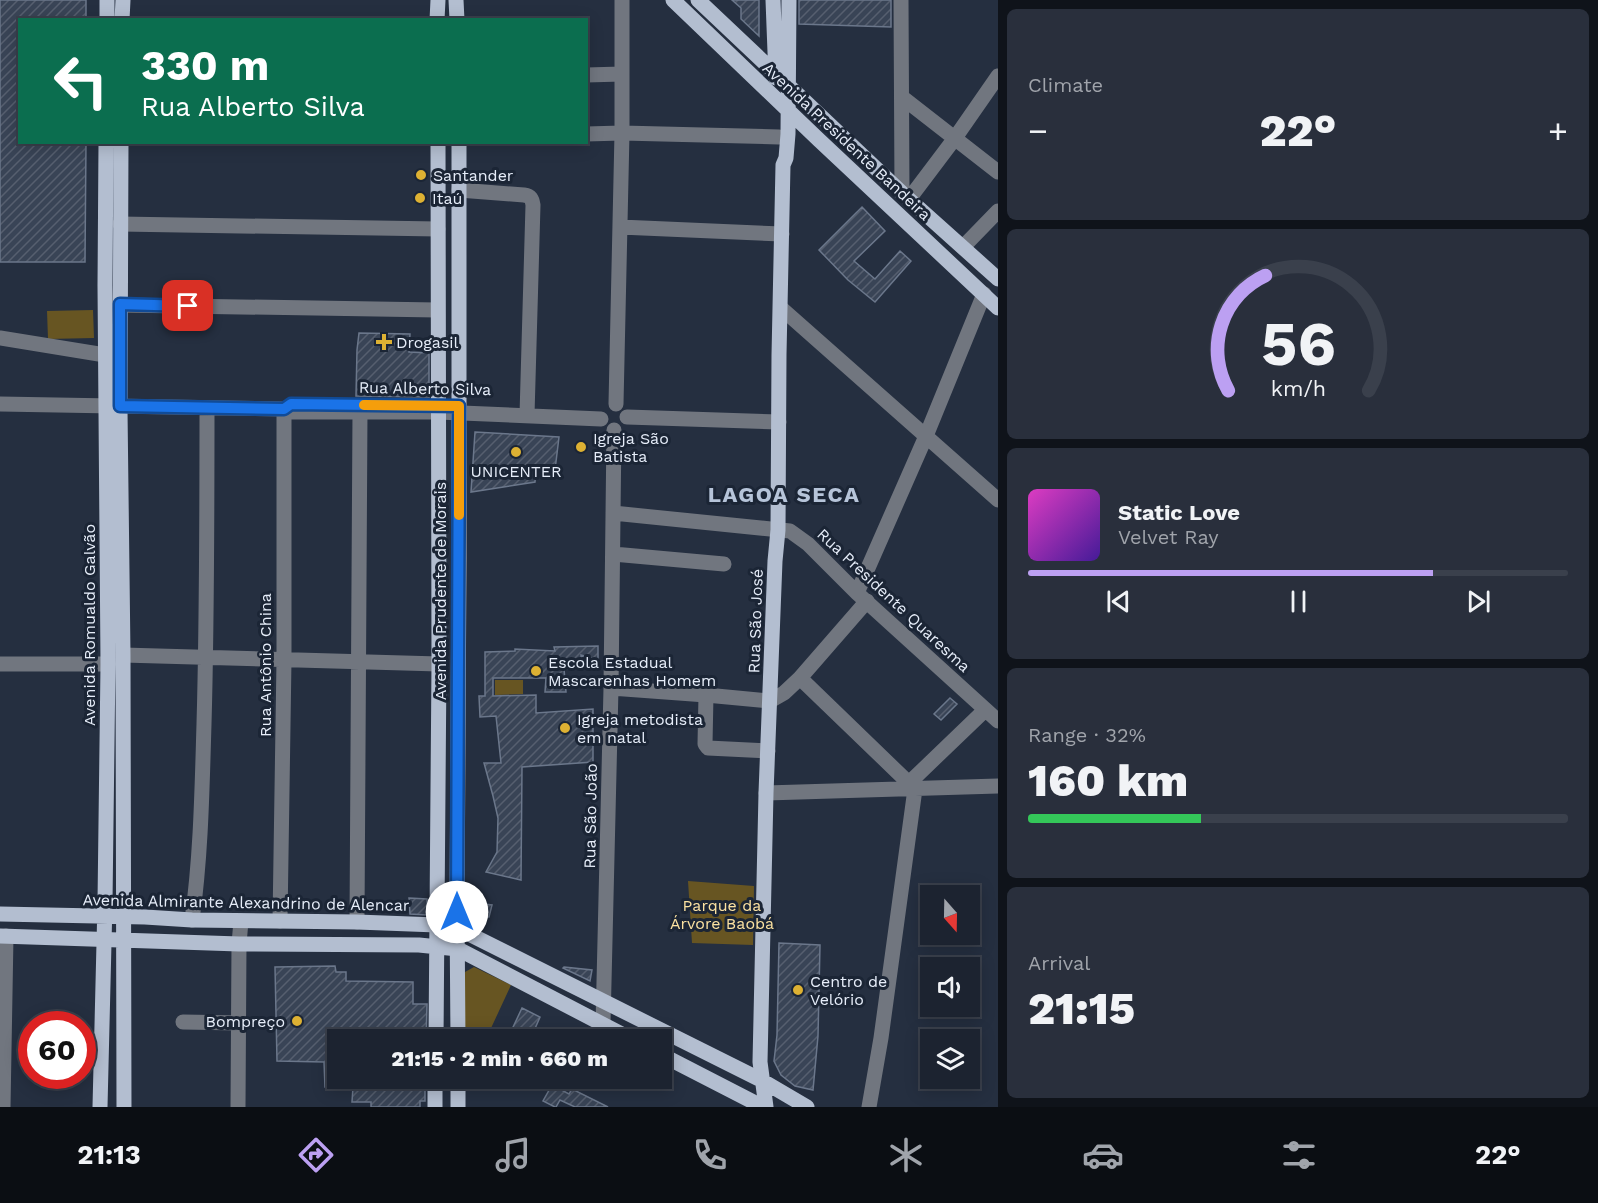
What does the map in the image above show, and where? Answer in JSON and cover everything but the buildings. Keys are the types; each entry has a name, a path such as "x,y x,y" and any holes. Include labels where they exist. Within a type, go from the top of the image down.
{"main road":[{"path":"107,0 107,18"},
{"path":"122,18 123,0"},
{"path":"438,0 438,18"},
{"path":"456,0 457,18"},
{"name":"Avenida Presidente Bandeira","path":"673,0 948,261 991,295 998,308"},
{"name":"Avenida Presidente Bandeira","path":"698,0 905,196 998,279"},
{"name":"Rua São José","path":"764,1107 760,1062 766,793 778,530 783,165 786,158 783,105 776,75 773,0"},
{"name":"Rua São José","path":"783,165 780,158 779,137 783,105 789,87 789,0"},
{"path":"819,140 834,141 885,177"},
{"name":"Avenida Romualdo Galvão","path":"106,144 105,355 113,406 123,655 124,1107"},
{"name":"Avenida Romualdo Galvão","path":"100,1107 105,940 113,406 120,304 121,144"},
{"name":"Avenida Prudente de Morais","path":"436,1029 439,664 438,144"},
{"name":"Avenida Prudente de Morais","path":"458,1029 459,144"},
{"name":"Avenida Almirante Alexandrino de Alencar","path":"0,914 357,922 457,928 761,1080 807,1107"},
{"path":"3,936 458,949 612,1029"},
{"path":"672,1052 681,1040"},
{"path":"672,1061 764,1107"},
{"path":"435,1089 435,1107"},
{"path":"458,1089 458,1107"}],"street":[{"path":"606,411 624,409 627,417 620,428 614,430 605,426 606,411 620,227 622,0"},
{"path":"901,0 905,196"},
{"path":"588,75 622,74"},
{"path":"905,196 955,138 998,76"},
{"path":"903,98 998,172"},
{"path":"588,134 779,137"},
{"path":"459,190 524,195 529,196 532,200 527,412"},
{"path":"963,247 998,212"},
{"path":"120,224 438,229"},
{"path":"620,227 782,234"},
{"path":"611,688 770,701 784,693 800,678 862,597 926,436 991,295"},
{"path":"120,304 437,310"},
{"path":"780,308 998,500"},
{"path":"0,339 105,355"},
{"name":"Rua Alberto Silva","path":"0,404 284,409 291,412 438,409"},
{"name":"Rua Alberto Silva","path":"284,409 291,404 527,412 606,411"},
{"path":"192,920 201,834 206,658 207,408"},
{"name":"Rua Antônio China","path":"280,921 284,660 284,409"},
{"path":"357,922 360,411"},
{"path":"627,417 779,422"},
{"name":"Rua São João","path":"603,1024 614,430"},
{"name":"Rua Presidente Quaresma","path":"613,513 790,531 800,537 998,721"},
{"path":"613,554 724,564"},
{"path":"123,655 439,664"},
{"path":"0,664 108,664"},
{"path":"800,678 912,786"},
{"path":"706,695 705,744 708,748 768,751"},
{"path":"869,1107 881,1038 912,786 986,710"},
{"path":"766,793 912,786 997,788"},
{"path":"238,1107 241,921"},
{"path":"3,936 3,1107"},
{"path":"183,1022 239,1023"}],"green space":[{"path":"93,310 94,338 48,339 47,311"},
{"path":"495,680 523,680 523,694 495,695"},
{"name":"Parque da Árvore Baobá","path":"688,881 754,886 753,945 692,943"},
{"path":"474,967 511,985 491,1029 463,1029 465,972"}],"slow traffic":[{"path":"364,405 459,406 459,515"}],"place":[{"name":"Santander","path":"421,175"},
{"name":"Itaú","path":"420,198"},
{"name":"Drogasil","path":"384,342"},
{"name":"Igreja São Batista","path":"581,447"},
{"name":"UNICENTER","path":"516,452"},
{"name":"Escola Estadual Mascarenhas Homem","path":"536,671"},
{"name":"Igreja metodista em natal","path":"565,728"},
{"name":"Centro de Velório","path":"798,990"},
{"name":"Bompreço","path":"297,1021"}],"district":[{"name":"LAGOA SECA","path":"784,494"}],"route":[{"path":"188,306 120,304 120,406 284,409 291,404 459,406 457,912"}]}
